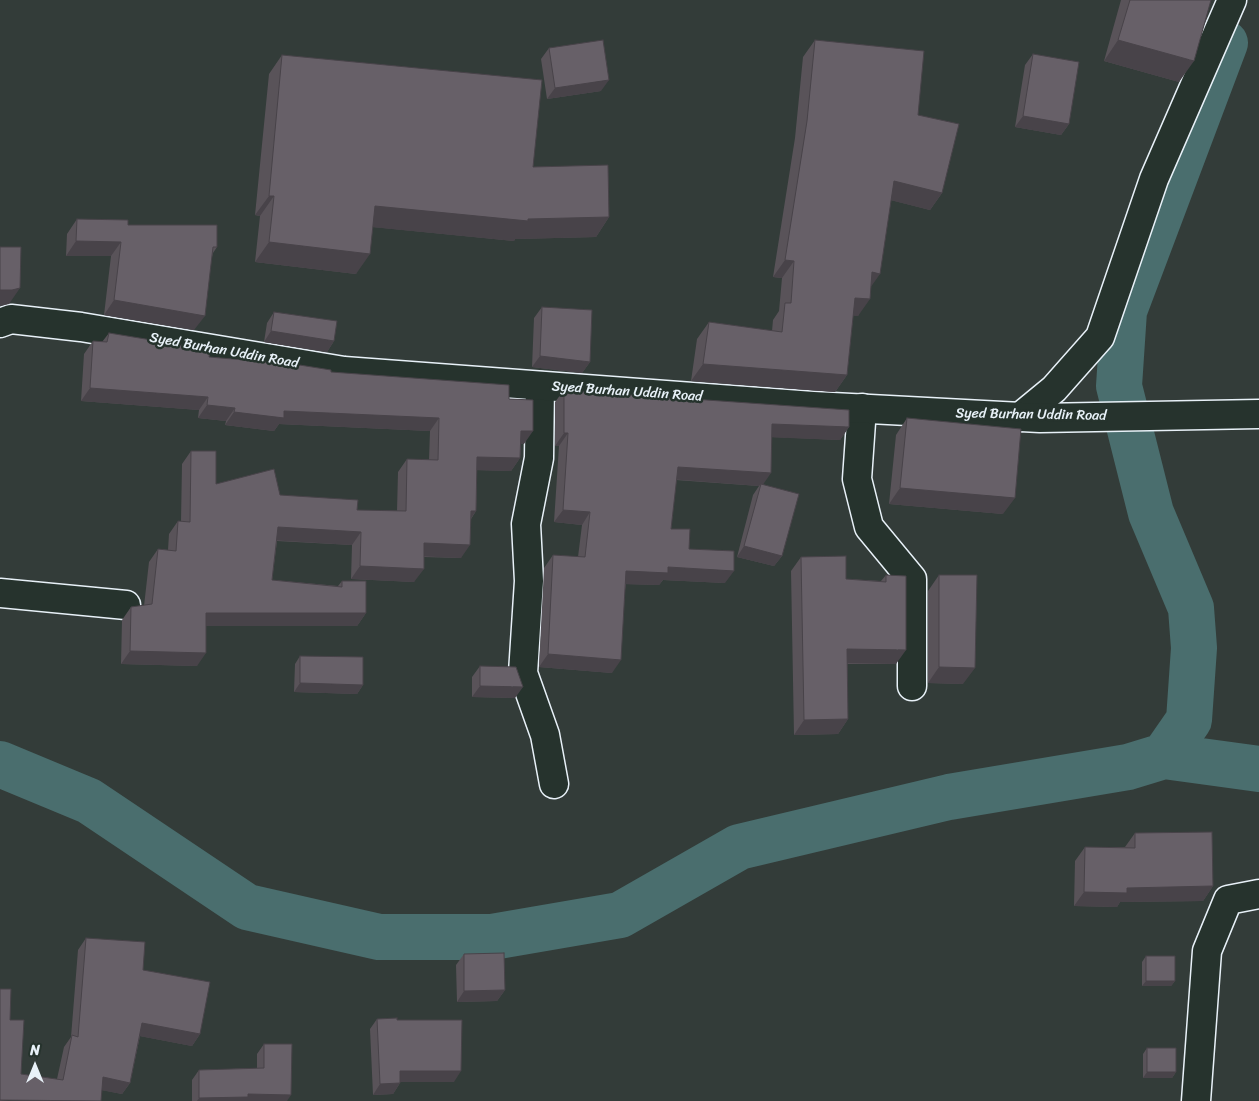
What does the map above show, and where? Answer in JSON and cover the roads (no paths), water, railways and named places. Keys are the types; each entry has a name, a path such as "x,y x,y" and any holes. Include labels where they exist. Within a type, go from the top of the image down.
{"street":[{"path":"1030,418 1100,337 1154,179 1232,0"},
{"name":"Syed Burhan Uddin Road","path":"0,323 10,319 81,327 344,371 540,386 1030,418 1259,414"},
{"path":"540,386 539,458 526,524 528,581 523,673 545,735 554,784"},
{"path":"862,408 857,479 869,527 912,579 912,686"},
{"path":"0,593 126,605"},
{"path":"1196,1101 1207,951 1228,900 1259,894"}],"waterway":[{"path":"0,764 89,801 247,907 379,937 492,937 620,915 739,847 949,797 1128,767 1164,756 1189,720 1194,648 1191,608 1151,513 1119,386 1124,311 1225,43"},
{"path":"1164,756 1259,769"}]}
